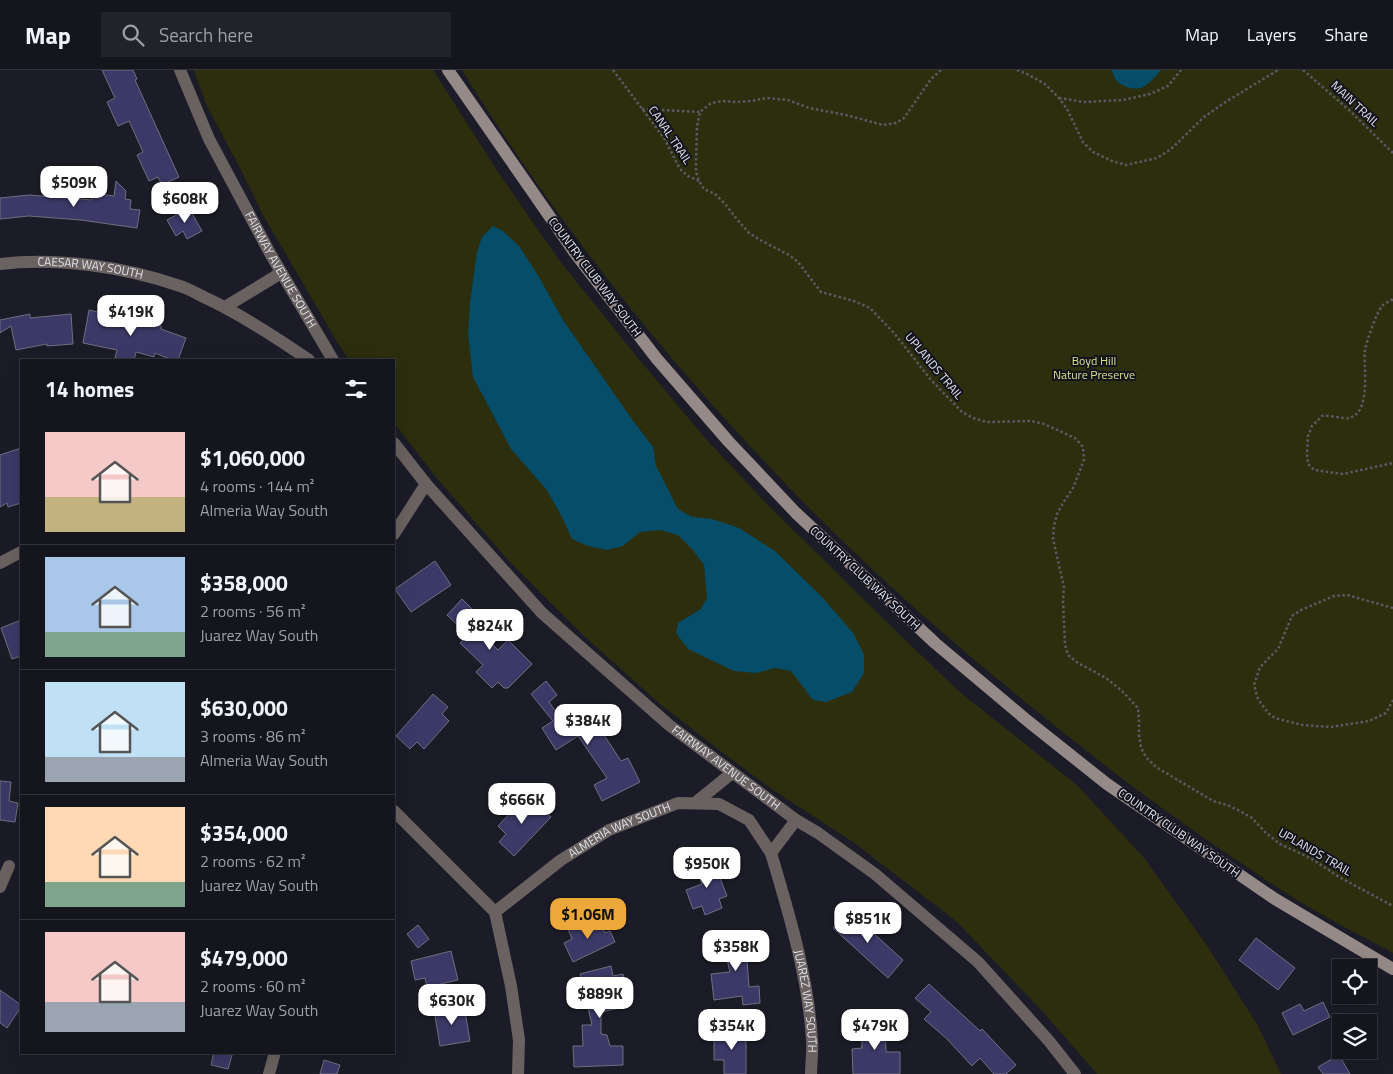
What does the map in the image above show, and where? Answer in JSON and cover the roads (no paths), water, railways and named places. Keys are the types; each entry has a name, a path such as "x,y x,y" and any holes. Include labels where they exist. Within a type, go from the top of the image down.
{"street":[{"name":"FAIRWAY AVENUE SOUTH","path":"180,70 209,139 281,273 332,359"},
{"name":"COUNTRY CLUB WAY SOUTH","path":"448,70 575,253 657,359 796,513 935,644 1107,784 1275,899 1393,969"},
{"name":"CAESAR WAY SOUTH","path":"0,264 20,262 74,264 133,273 182,286 260,327 308,359"},
{"path":"225,307 281,273"},
{"name":"FAIRWAY AVENUE SOUTH","path":"395,444 426,484 542,613 669,725 796,820 818,833 874,874 978,962 1075,1074"},
{"path":"395,532 426,484"},
{"path":"0,562 20,552"},
{"path":"695,803 732,772"},
{"name":"ALMERIA WAY SOUTH","path":"495,912 561,860 609,830 678,802 719,804 749,820 771,853"},
{"path":"395,812 495,912 511,986 519,1040 518,1074"},
{"path":"771,853 796,820"},
{"name":"JUAREZ WAY SOUTH","path":"771,853 797,942 807,994 812,1041 811,1074"},
{"path":"0,887 10,865"},
{"path":"269,1074 274,1054"}],"water":[{"path":"1112,70 1161,70 1148,84 1137,89 1129,88 1119,83 1115,79"},
{"path":"493,226 503,231 519,246 563,320 653,447 656,466 678,509 692,517 712,519 739,528 775,551 823,598 854,634 864,655 864,673 852,692 826,702 813,700 791,671 775,668 756,673 734,671 688,649 676,633 678,623 701,609 707,598 704,565 678,535 660,530 640,532 623,546 607,550 588,546 572,539 546,489 511,449 473,377 468,335 470,302 477,252 482,237"}],"park label":[{"name":"Boyd Hill Nature Preserve","path":"1094,368"}]}
